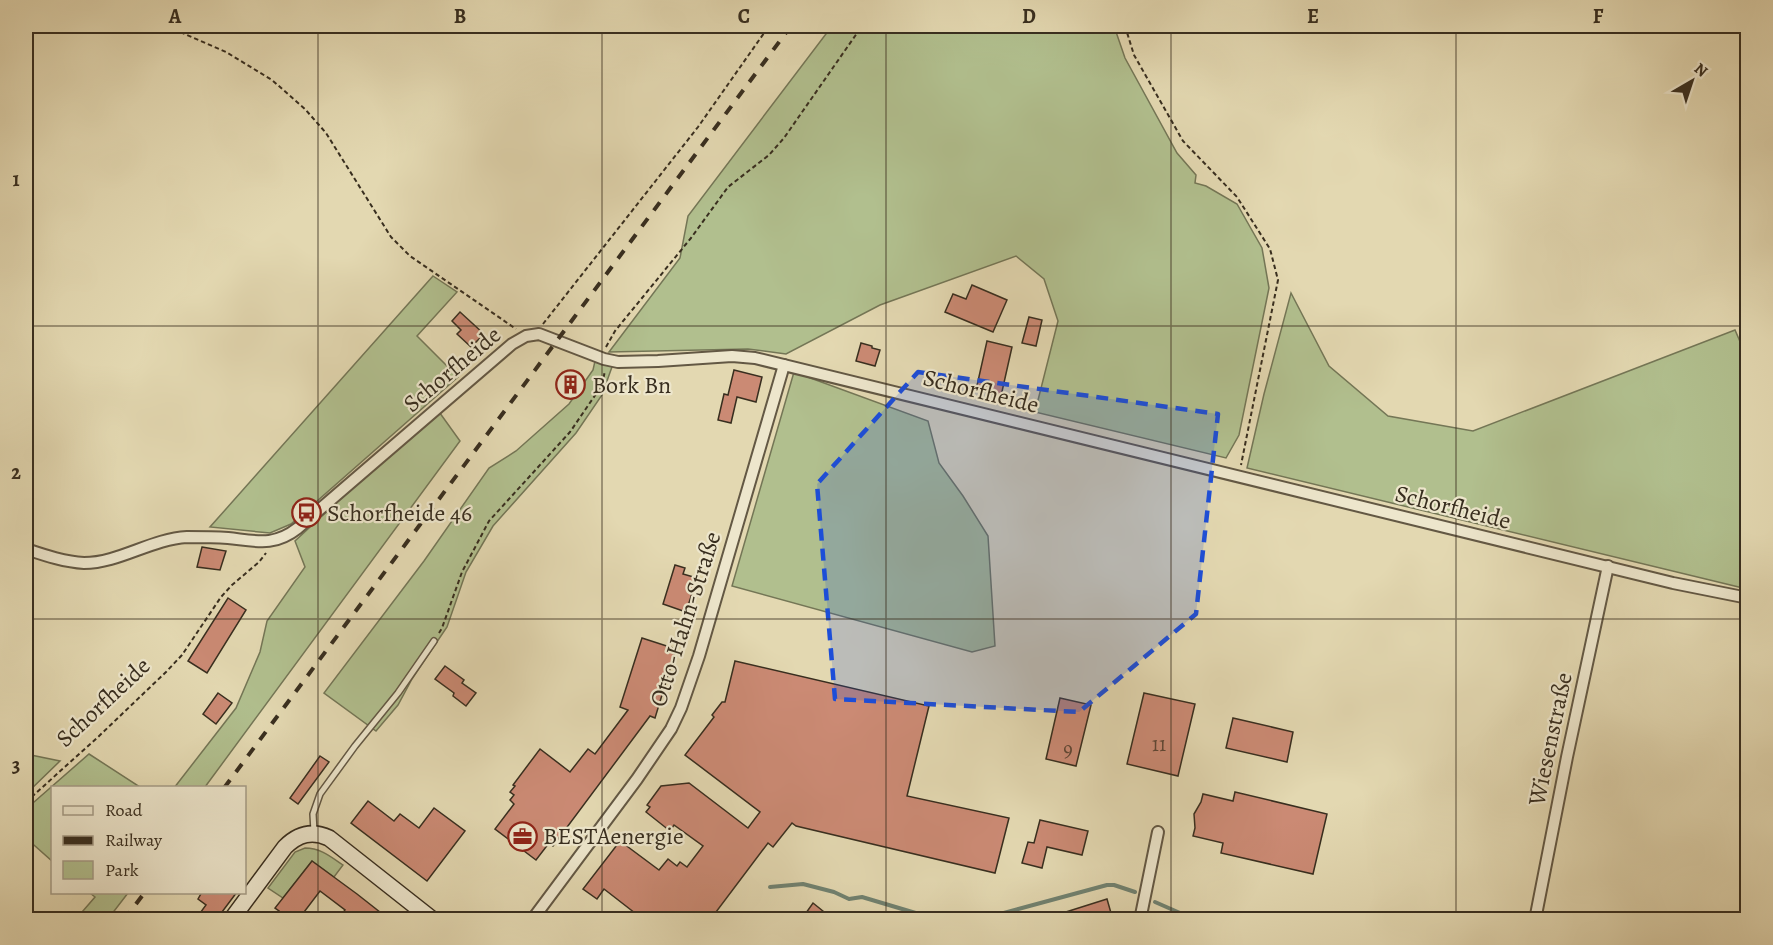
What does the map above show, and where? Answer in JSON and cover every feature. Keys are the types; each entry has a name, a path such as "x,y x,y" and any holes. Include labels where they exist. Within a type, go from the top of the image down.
{"street":[{"name":"Schorfheide","path":"26,549 53,558 85,563 105,560 176,538 216,537 256,542 280,539 298,528 512,344 529,335 547,336 604,359 630,362 732,356 755,358 1748,598"},
{"name":"Otto-Hahn-Straße","path":"532,920 660,747 681,708 706,632 784,365"},
{"name":"Wiesenstraße","path":"1535,920 1608,566"},
{"path":"1140,920 1158,832"},
{"path":"231,920 285,847 304,834 329,838 433,920"}],"lane":[{"path":"314,834 313,814 320,794 398,693 434,641"}],"path":[{"path":"151,26 180,32 226,52 272,80 305,109 326,133 391,237 410,255 529,335 546,321 698,127 769,26"},
{"path":"434,641 442,628 462,572 489,521 570,432 602,384 605,374 605,349 615,331 691,238 728,187 762,161 784,138 862,26"},
{"path":"1125,26 1134,55 1183,141 1237,197 1270,249 1278,279 1238,476"},
{"name":"Schorfheide","path":"26,802 98,737 182,655 221,597 266,554 268,542"}],"highlighted area":[{"path":"918,372 1218,414 1196,614 1079,712 835,699 817,484"}],"green space":[{"path":"832,26 1114,26 1125,58 1177,153 1196,175 1195,183 1206,186 1237,204 1262,248 1269,288 1239,435 1226,458 1035,412 1058,321 1044,279 1016,256 880,305 786,354 748,349 609,352 680,258 688,216"},
{"path":"433,276 457,292 417,336 458,377 291,524 270,533 210,527"},
{"path":"1291,293 1329,366 1388,416 1473,431 1735,330 1748,360 1747,589 1247,468"},
{"path":"595,361 613,364 602,395 576,433 493,526 466,572 447,627 412,679 398,705 376,731 324,693 424,561 489,468 516,451 569,404 593,370"},
{"path":"794,372 928,421 939,463 988,536 995,646 972,652 732,586"},
{"path":"437,409 460,441 206,786 176,786 236,708 260,652 267,621 305,567 295,541"},
{"path":"26,754 60,761 26,794"},
{"path":"89,754 138,786 52,786"},
{"path":"51,787 51,860 26,838 26,809"},
{"path":"305,848 321,851 343,865 334,877 312,861 283,898 268,888 295,852"},
{"path":"91,894 127,894 108,919 76,919 95,897"}],"building":[{"path":"972,285 1007,300 993,332 945,312 953,294 966,299"},
{"path":"460,312 484,334 471,347 457,334 461,330 452,321"},
{"path":"1029,317 1042,320 1036,346 1022,343"},
{"path":"987,341 1012,347 1001,396 976,390"},
{"path":"861,343 880,350 875,366 856,361"},
{"path":"734,370 762,377 756,402 737,397 731,423 718,420 724,394 728,395"},
{"path":"202,547 226,551 220,570 197,567"},
{"path":"675,565 685,568 683,574 697,578 686,612 663,604"},
{"path":"228,598 246,610 207,673 188,661"},
{"path":"642,638 676,649 655,718 650,716 553,846 549,843 536,860 495,829 514,804 510,800 514,795 510,792 515,786 513,785 540,749 570,772 588,749 595,754 628,710 620,707"},
{"path":"735,661 929,706 907,796 1009,818 995,873 796,826 792,823 773,847 768,843 710,920 644,920 604,889 597,899 583,889 620,841 659,870 668,859 677,866 680,862 687,867 703,846 674,825 670,831 646,812 650,807 647,805 661,786 689,783 748,828 760,812 685,755 714,717 712,715 722,702 725,702"},
{"path":"445,666 464,680 462,683 476,693 466,706 453,696 454,693 435,679"},
{"path":"218,693 232,703 216,724 203,714"},
{"path":"1144,693 1195,704 1178,776 1127,764"},
{"path":"1060,698 1091,705 1076,766 1046,759"},
{"path":"1233,718 1293,732 1287,762 1226,748"},
{"path":"320,756 329,762 298,804 290,798"},
{"path":"1235,792 1327,814 1313,874 1221,853 1223,843 1193,836 1194,814 1203,794 1233,801"},
{"path":"368,801 394,821 400,814 419,828 434,808 465,831 427,881 351,823"},
{"path":"1040,820 1088,831 1082,855 1047,847 1042,868 1022,863 1028,842 1034,843"},
{"path":"312,861 390,920 337,920 345,910 320,891 298,920 273,920 279,911 275,908"},
{"path":"201,894 236,894 216,920 195,920 206,905 198,899"},
{"path":"1107,899 1113,920 1051,920 1050,917"},
{"path":"813,903 834,920 801,920"}],"waterway":[{"path":"770,887 803,884 834,892 849,899 862,897 919,914 944,918 968,917 978,920"},
{"path":"978,920 1107,885 1135,892"},
{"path":"1155,902 1196,920"}],"railway":[{"path":"225,786 791,26"},
{"path":"124,920 144,894"}],"place":[{"name":"Bork Bn","path":"571,385"},
{"name":"Schorfheide 46","path":"306,513"},
{"name":"BESTAenergie","path":"522,836"}]}
